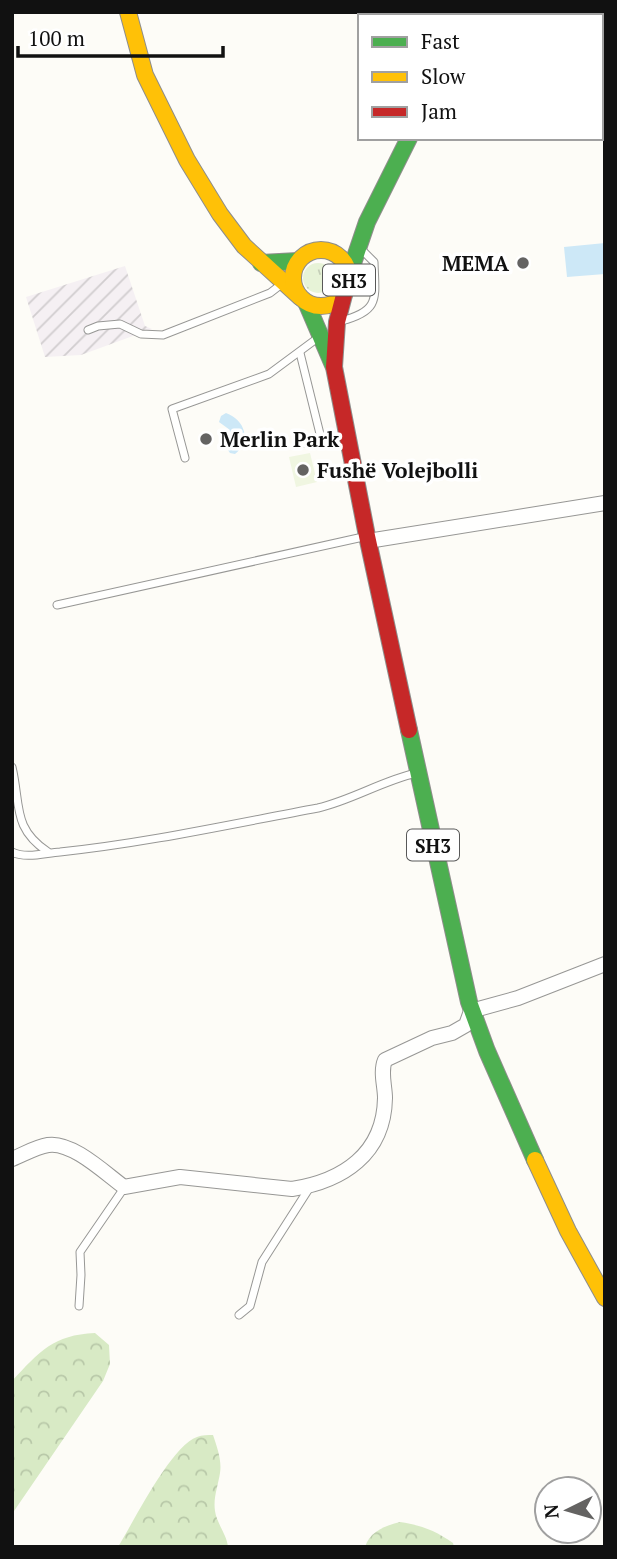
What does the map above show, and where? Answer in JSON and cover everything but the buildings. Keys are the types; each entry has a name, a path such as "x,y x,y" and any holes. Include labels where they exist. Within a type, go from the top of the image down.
{"main road":[{"path":"128,12 145,75 181,149 220,214 244,246 303,300"},
{"name":"SH3","path":"334,367 337,322 349,284 356,246 373,206 408,140"},
{"name":"SH3","path":"332,252 373,206"},
{"name":"SH3","path":"349,275 345,263 332,252 316,251 299,261 293,273 293,282 334,367 417,773 471,1011 548,1192 605,1298"},
{"path":"261,262 299,261"},
{"name":"SH3","path":"303,300 314,306 327,306 344,295"}],"street":[{"path":"368,539 605,503"},
{"path":"12,1159 49,1145 61,1145 72,1149 124,1188 180,1177 292,1189 310,1186 346,1170 371,1147 380,1125 385,1100 383,1066 386,1060 466,1025 471,1011 518,998 605,964"}],"lane":[{"path":"337,322 366,313 375,300 374,262 356,246"},
{"path":"88,330 120,324 141,334 163,335 270,293 284,283"},
{"path":"185,458 172,409 270,374 320,337"},
{"path":"297,445 321,438 300,353"},
{"path":"57,605 368,539"},
{"path":"12,767 22,824 35,843 48,853"},
{"path":"12,852 19,855 116,845 318,808 350,799 400,777 417,773"},
{"path":"239,1315 250,1306 262,1262 310,1186"},
{"path":"79,1306 80,1252 124,1188"}],"shaded area":[{"path":"125,266 145,326 152,329 81,355 45,357 26,297"}],"green space":[{"path":"318,263 329,267 333,278 329,289 318,293 307,289 303,278 307,267"},
{"name":"Fushë Volejbolli","path":"310,453 317,482 296,487 289,457"},
{"path":"95,1333 109,1345 110,1364 103,1381 12,1514 12,1381 48,1346 68,1337"},
{"path":"213,1435 220,1463 215,1511 228,1547 118,1547 176,1454 197,1437"},
{"path":"400,1522 434,1532 453,1543 454,1547 365,1547 374,1533"}],"water":[{"path":"605,243 605,274 567,277 564,247"},
{"path":"226,413 238,421 244,431 243,443 235,454 230,453 226,447 230,430 219,422 221,416"}],"traffic: fast":[{"path":"349,275 367,222 408,140"},
{"path":"261,263 298,261"},
{"path":"306,302 333,365"},
{"path":"409,730 469,1002 487,1051 535,1160"}],"traffic: slow":[{"path":"128,12 145,75 187,160 220,214 244,246 300,297"},
{"path":"315,250 327,250 337,254 345,262 349,278 345,294 337,302 327,306 315,306 305,302 297,294 293,284 293,272 297,262 305,254 315,250"},
{"path":"535,1160 568,1231 605,1298"}],"traffic: jam":[{"path":"344,295 337,322 334,367 409,730"}],"place":[{"name":"MEMA","path":"523,263"},
{"name":"Merlin Park","path":"206,439"},
{"name":"Fushë Volejbolli","path":"303,470"}]}
